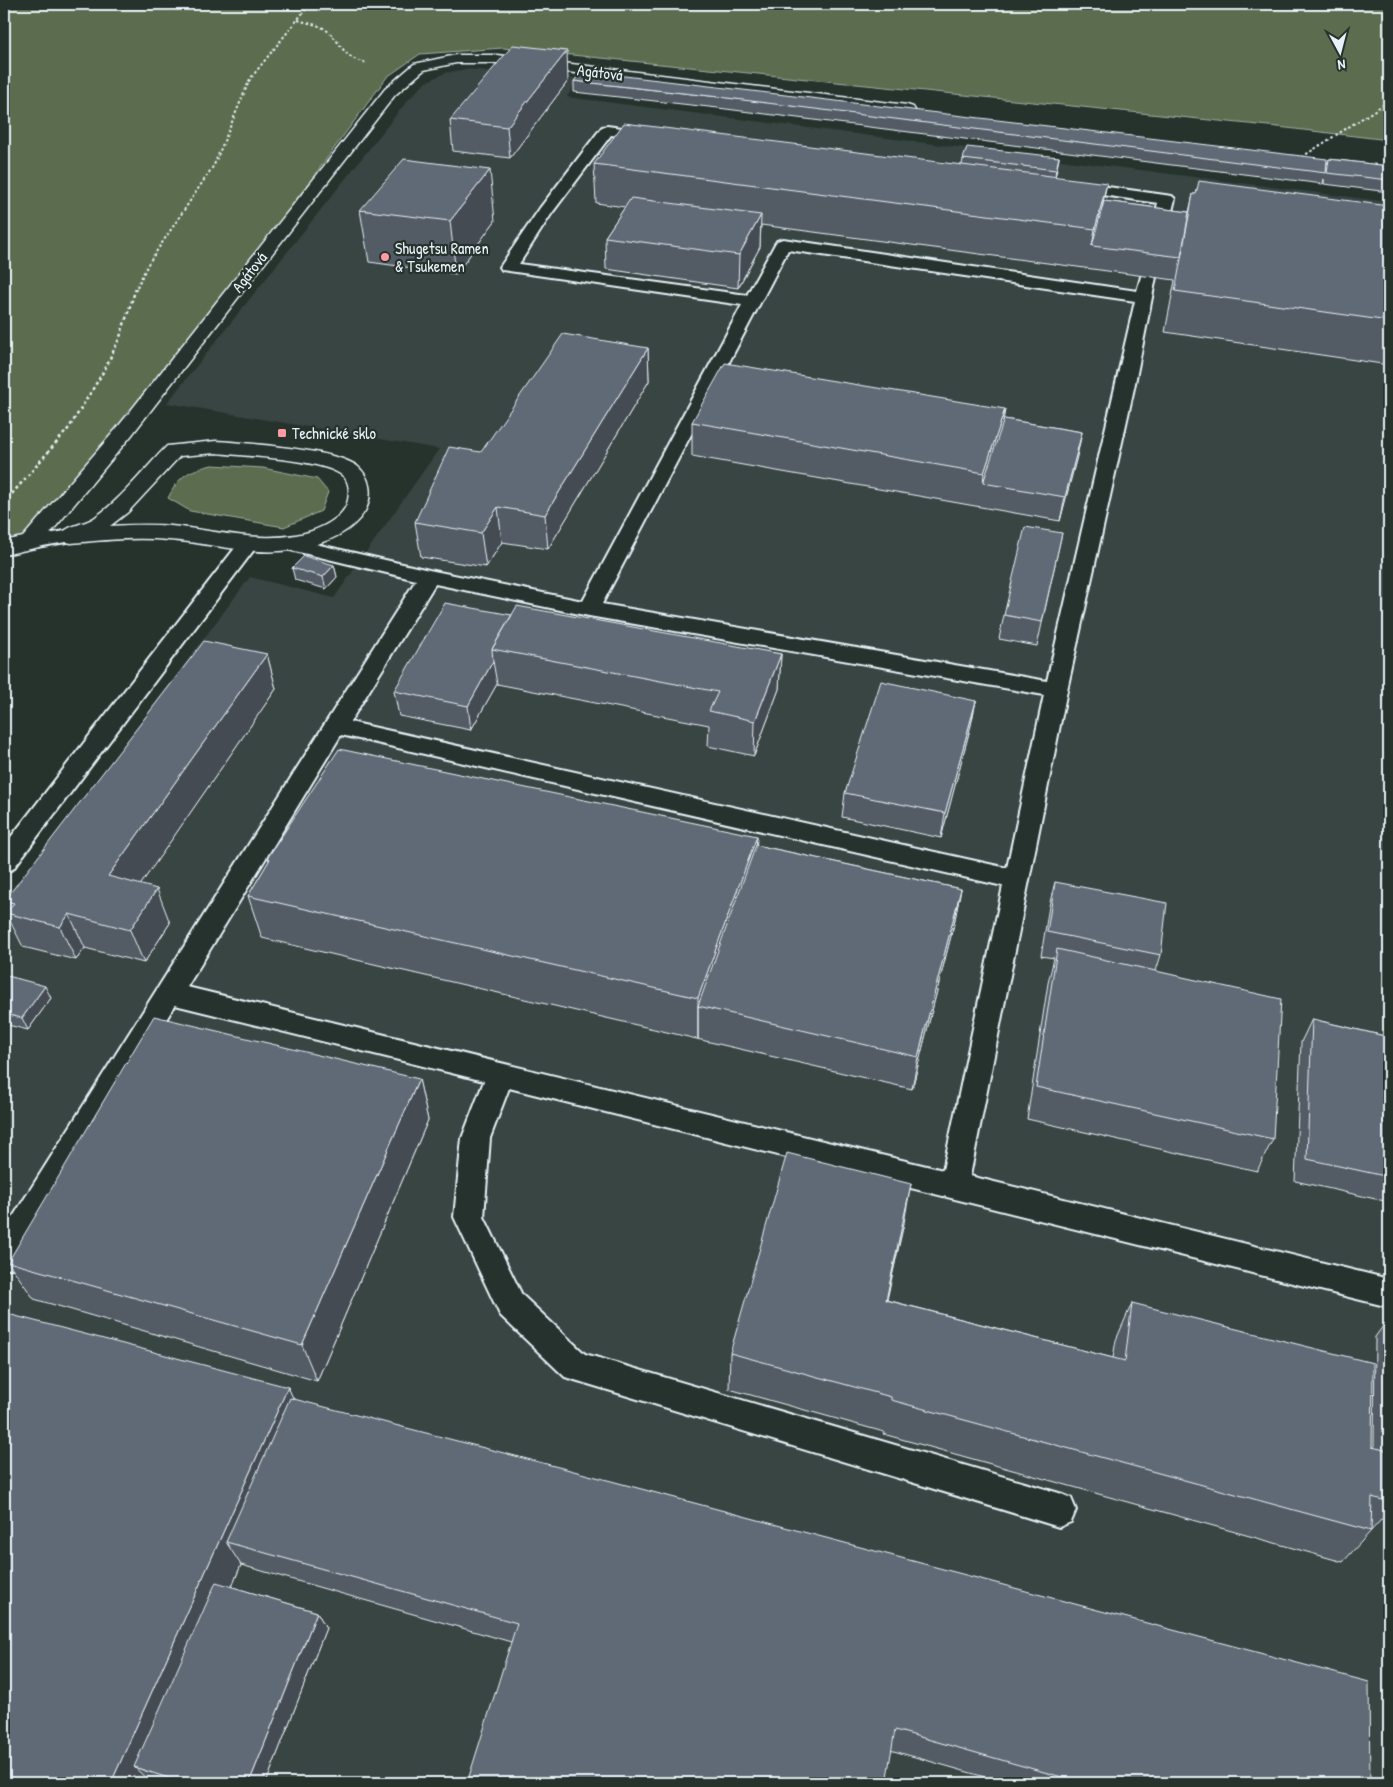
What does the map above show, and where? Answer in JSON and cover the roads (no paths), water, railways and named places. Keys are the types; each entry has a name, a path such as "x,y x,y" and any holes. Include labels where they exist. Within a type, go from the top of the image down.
{"street":[{"name":"Agátová","path":"31,542 124,432 390,92 419,67 456,59 496,58 923,112"},
{"path":"216,447 269,451 328,462 349,470 360,485 358,503 347,520 323,535 289,544 249,543 155,532 71,536 101,523 120,507 174,450 216,447"},
{"path":"4,548 31,542"}],"lane":[{"path":"666,137 607,130 546,211 508,267 751,301"},
{"path":"1059,186 1167,199 1159,231"},
{"path":"588,609 783,244 1143,297"},
{"path":"954,1185 1056,690 1125,388 1148,277"},
{"path":"31,542 71,536"},
{"path":"4,863 249,543"},
{"path":"289,544 429,576 588,609 1056,690"},
{"path":"4,1257 429,576"},
{"path":"335,726 1017,880"},
{"path":"169,992 1389,1293"},
{"path":"502,1074 476,1138 469,1217 511,1305 576,1366 1059,1510"}],"place":[{"name":"Shugetsu Ramen & Tsukemen","path":"385,257"},
{"name":"Technické sklo","path":"282,433"}]}
